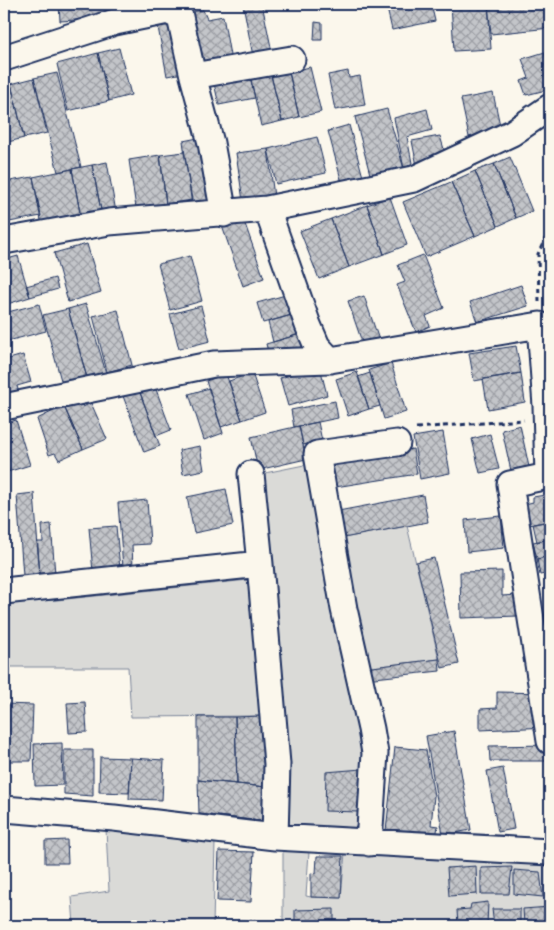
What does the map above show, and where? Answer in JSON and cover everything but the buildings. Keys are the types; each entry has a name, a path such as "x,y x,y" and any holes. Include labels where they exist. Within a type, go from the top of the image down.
{"street":[{"path":"4,58 115,22 168,11 180,17 193,76 212,143 224,214"},
{"path":"193,76 292,59"},
{"path":"4,241 109,222 267,209 414,179 512,133 550,107"},
{"path":"267,209 308,326 317,346 330,360"},
{"path":"4,407 214,364 330,360 540,325 547,419 548,476 510,484 550,741"},
{"path":"369,843 375,753 372,728 342,600 317,454 407,435"},
{"path":"251,474 277,764 275,837"},
{"path":"4,591 260,564"},
{"path":"4,809 114,818 275,837 550,852"}],"path":[{"path":"540,325 538,254 545,239 550,238"},
{"path":"407,435 547,419"}],"shaded area":[{"path":"550,252 550,322 547,322 546,264"},
{"path":"309,464 366,757 365,829 285,824 260,474"},
{"path":"407,526 439,659 364,668 338,539"},
{"path":"248,580 262,716 131,717 128,667 4,667 4,603 57,600"},
{"path":"106,829 215,842 213,926 74,926 72,897 109,891"},
{"path":"283,851 309,852 306,896 311,897 341,898 345,853 550,865 550,926 283,926"}]}
